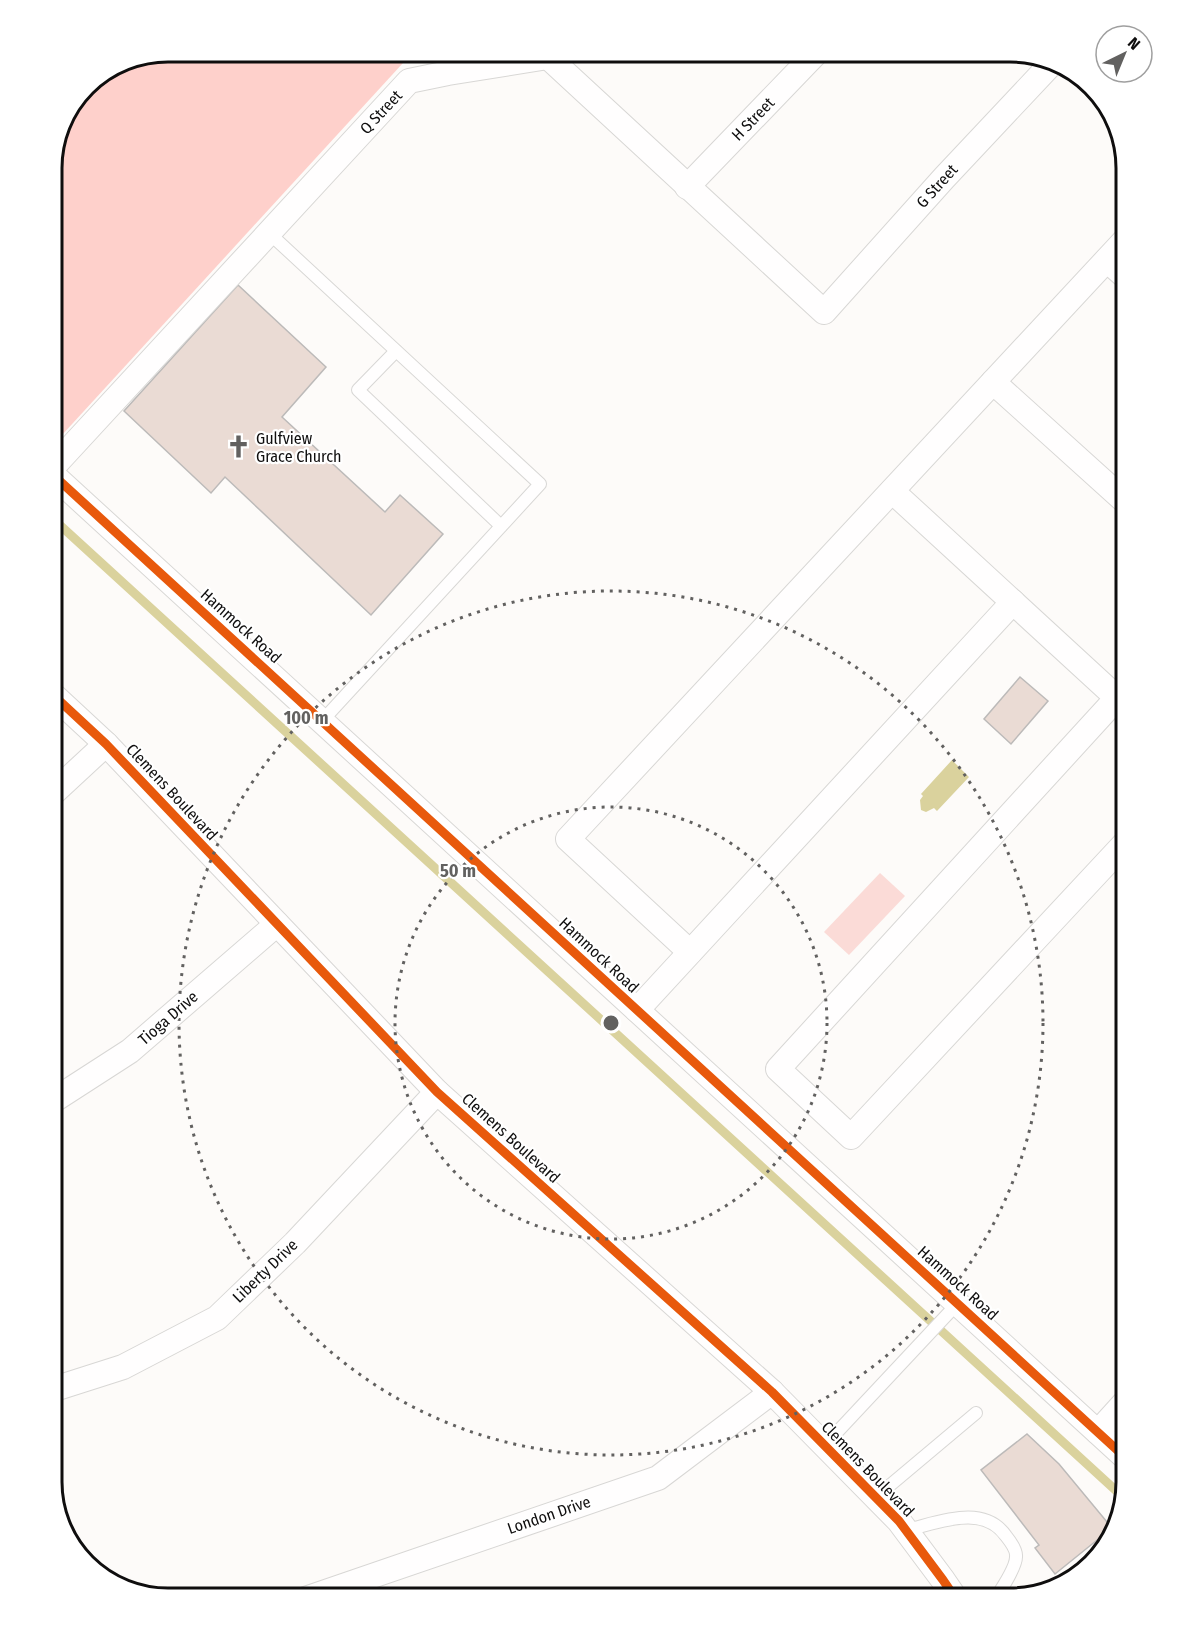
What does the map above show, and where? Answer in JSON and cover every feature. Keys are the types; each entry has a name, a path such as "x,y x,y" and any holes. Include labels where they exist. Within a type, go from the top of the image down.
{"street":[{"name":"Q Street","path":"62,459 409,81 507,62"},
{"name":"Q Street","path":"558,62 687,187 824,312"},
{"name":"H Street","path":"687,187 807,62"},
{"name":"G Street","path":"824,312 944,178 1047,68"},
{"path":"690,952 568,839 1116,250"},
{"path":"1107,260 1116,268"},
{"path":"993,382 1116,493"},
{"name":"Hammock Road","path":"62,481 1116,1449"},
{"path":"892,491 1116,697"},
{"path":"636,1010 1013,602"},
{"name":"Clemens Boulevard","path":"62,703 106,744 437,1092 772,1392 899,1521 949,1588"},
{"path":"1116,709 778,1069 851,1137 1116,853"},
{"path":"62,785 106,744"},
{"name":"Tioga Drive","path":"62,1095 130,1051 277,924"},
{"name":"Liberty Drive","path":"62,1386 123,1367 217,1318 295,1243 437,1092"},
{"name":"London Drive","path":"336,1588 658,1478 772,1392"},
{"path":"1098,1432 1116,1413"}],"lane":[{"path":"269,233 540,483 322,721"},
{"path":"396,351 358,390 501,526"},
{"path":"825,1445 958,1304"},
{"path":"876,1497 976,1413"},
{"path":"906,1530 962,1517 983,1518 1001,1528 1013,1545 1016,1557 1002,1588"}],"shaded area":[{"path":"153,62 404,62 62,435 62,160 65,140 72,120 88,97 108,79"},
{"path":"952,760 969,777 937,811 934,808 926,812 921,810 920,800 923,796 921,794"},
{"path":"880,873 905,896 849,955 824,932"}],"building":[{"name":"Gulfview Grace Church","path":"238,285 326,367 282,417 385,512 400,495 443,534 371,615 225,477 211,493 124,411"},
{"path":"1020,677 1048,701 1011,744 984,719"},
{"path":"1027,1434 1059,1464 1108,1523 1102,1536 1055,1574 1035,1548 1039,1545 981,1470"}],"waterway":[{"path":"62,527 1116,1491"}],"cycle path":[{"path":"62,483 1116,1449"},
{"path":"62,703 106,744 437,1092 772,1392 899,1521 948,1588"}],"place":[{"name":"Gulfview Grace Church","path":"238,447"}]}
